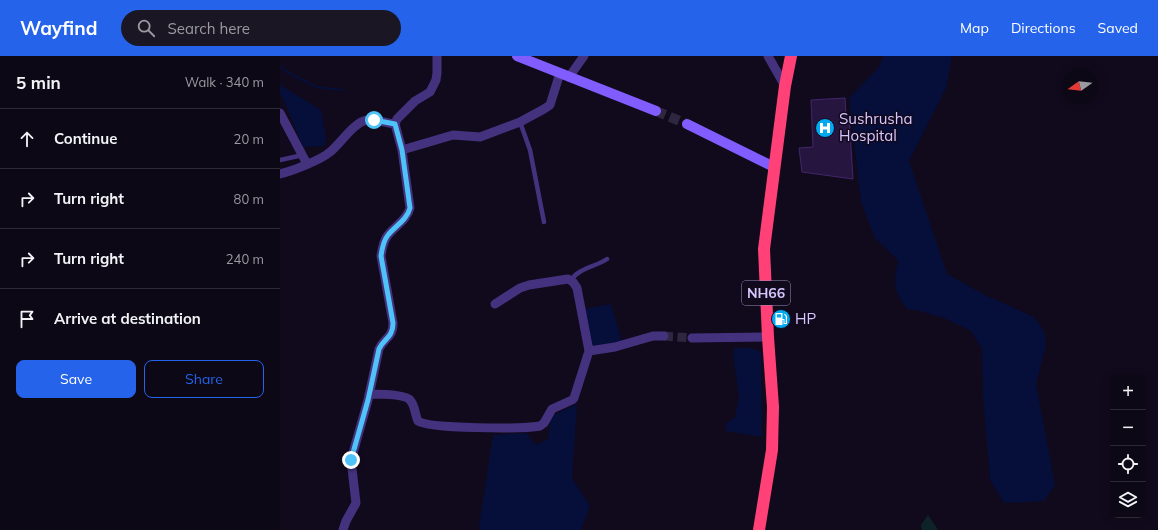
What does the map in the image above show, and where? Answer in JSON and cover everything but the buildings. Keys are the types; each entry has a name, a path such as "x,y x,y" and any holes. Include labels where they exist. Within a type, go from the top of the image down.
{"highway":[{"name":"NH66","path":"759,530 772,450 773,407 764,249 785,86 791,56"}],"main road":[{"path":"517,56 656,111"},
{"path":"687,124 774,167"}],"street":[{"path":"343,530 346,521 356,503 351,460 369,394 379,349 393,331 393,323 381,256 382,247 387,236 408,214 410,208 402,150 395,124 397,119 415,101 430,92 436,80 437,56"},
{"path":"402,150 453,135 480,137 520,122 550,105 565,75 584,56"},
{"path":"768,56 785,86"},
{"path":"280,113 308,164"},
{"path":"280,174 297,169 329,153 362,122 374,120 395,124"},
{"path":"369,394 409,399 418,421 422,424 466,428 540,426 544,423 552,409 574,398 589,351 577,288 571,280 568,279 529,285 520,288 495,304"},
{"path":"589,351 615,347 653,336 664,336"},
{"path":"692,338 768,337"}],"lane":[{"path":"520,122 530,150 544,222"},
{"path":"280,160 303,155"},
{"path":"571,280 577,273 595,266 607,259"}],"green space":[{"path":"928,515 938,530 922,530 921,525"}],"shaded area":[{"path":"883,56 952,56 946,88 909,161 947,274 985,295 1034,317 1044,331 1046,345 1036,384 1055,485 1044,501 1004,503 990,480 983,395 982,349 971,331 944,318 907,309 895,286 898,260 875,238 861,202 849,98 879,67"},
{"path":"280,85 321,110 326,139 324,146 303,147 283,98 280,95"},
{"path":"611,304 622,342 591,346 585,309"},
{"path":"734,348 751,348 761,352 762,437 726,431 726,423 735,418 739,397 733,354"},
{"path":"577,404 572,478 590,506 581,530 480,530 479,526 493,435 526,433 536,445 548,439 551,416"}],"waterway":[{"path":"280,66 287,72 316,87 342,90"}],"tunnel":[{"path":"656,111 687,124"},
{"path":"664,336 692,338"}],"place":[{"name":"Sushrusha Hospital","path":"825,128"},
{"name":"HP","path":"781,319"}],"route":[{"path":"351,460 368,400 379,349 393,331 393,323 381,256 382,247 387,236 408,214 410,208 402,150 395,130 395,124 374,120"}]}
